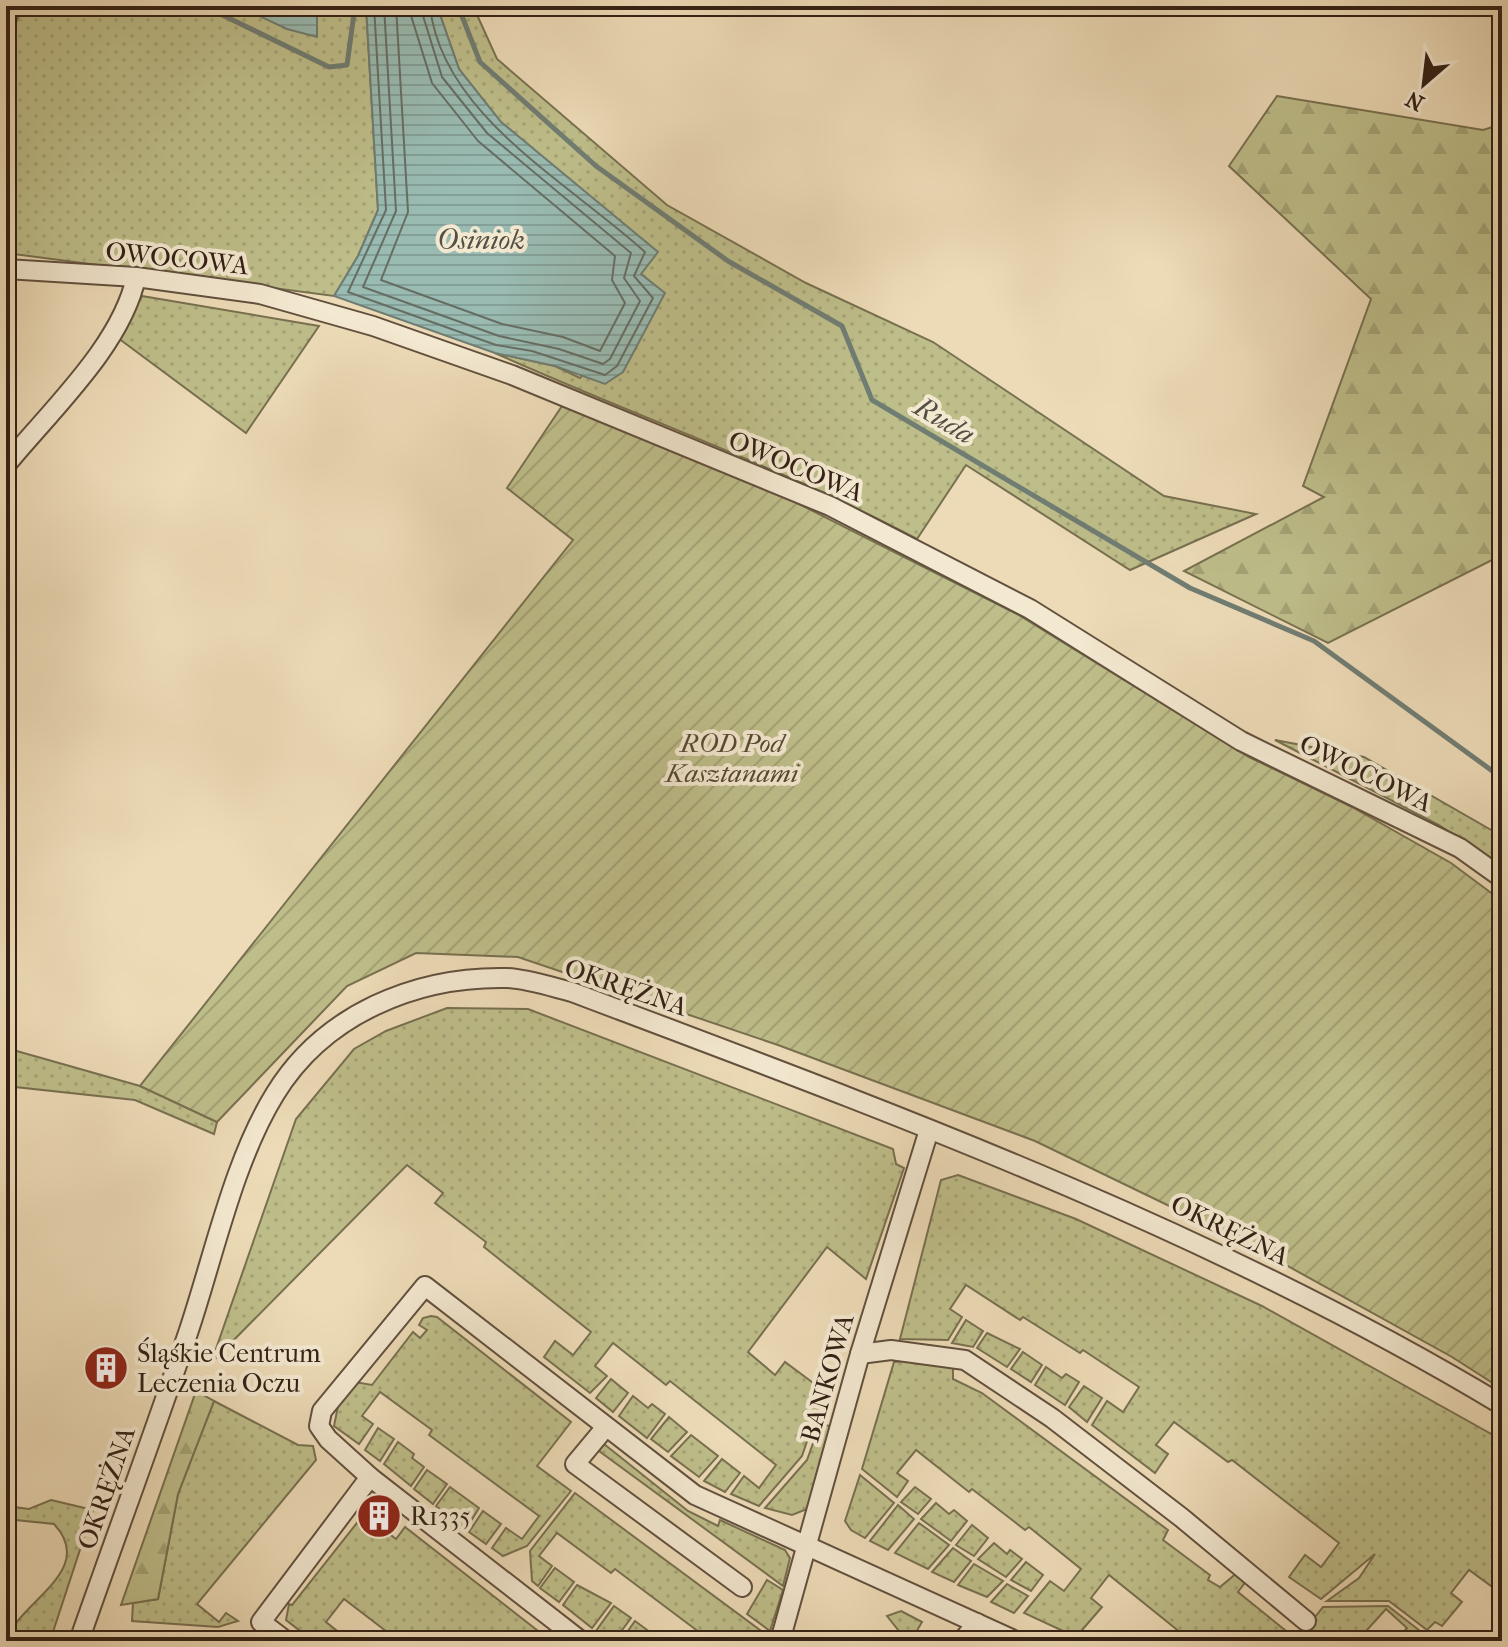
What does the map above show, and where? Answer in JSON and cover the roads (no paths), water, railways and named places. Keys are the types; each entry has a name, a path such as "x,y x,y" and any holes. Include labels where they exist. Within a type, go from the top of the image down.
{"street":[{"name":"OWOCOWA","path":"6,269 136,277 260,294 373,326 521,379 830,506 1030,609 1241,741 1460,848 1502,878"},
{"path":"6,465 116,332 132,298 136,277"},
{"name":"OKRĘŻNA","path":"79,1641 259,1124 292,1070 323,1038 392,996 441,982 510,978 572,992 929,1130 1116,1205 1238,1261 1444,1370 1502,1405"},
{"name":"BANKOWA","path":"780,1641 860,1354 929,1130"},
{"path":"581,1641 370,1477 328,1439 319,1426 322,1411 425,1286 695,1495 1016,1641"},
{"path":"860,1354 891,1350 965,1360 1052,1418 1182,1518 1306,1621"},
{"path":"605,1428 575,1464 742,1587"},
{"path":"286,1641 261,1622 370,1477"},
{"path":"962,1641 977,1623"}],"water":[{"path":"238,6 317,6 317,37 287,29"},
{"name":"Osiniok","path":"366,6 437,6 459,69 501,122 658,252 641,274 665,293 623,372 605,384 555,366 495,353 334,296 358,256 378,210"}],"waterway":[{"name":"Ruda","path":"204,6 329,67 347,65 355,6"},
{"name":"Ruda","path":"458,6 480,62 596,166 728,261 842,326 872,400 1190,588 1314,641 1502,778"}],"place":[{"name":"Śląśkie Centrum Leczenia Oczu","path":"106,1368"},
{"name":"R1335","path":"379,1516"}],"park label":[{"name":"ROD Pod Kasztanami","path":"732,758"}]}
